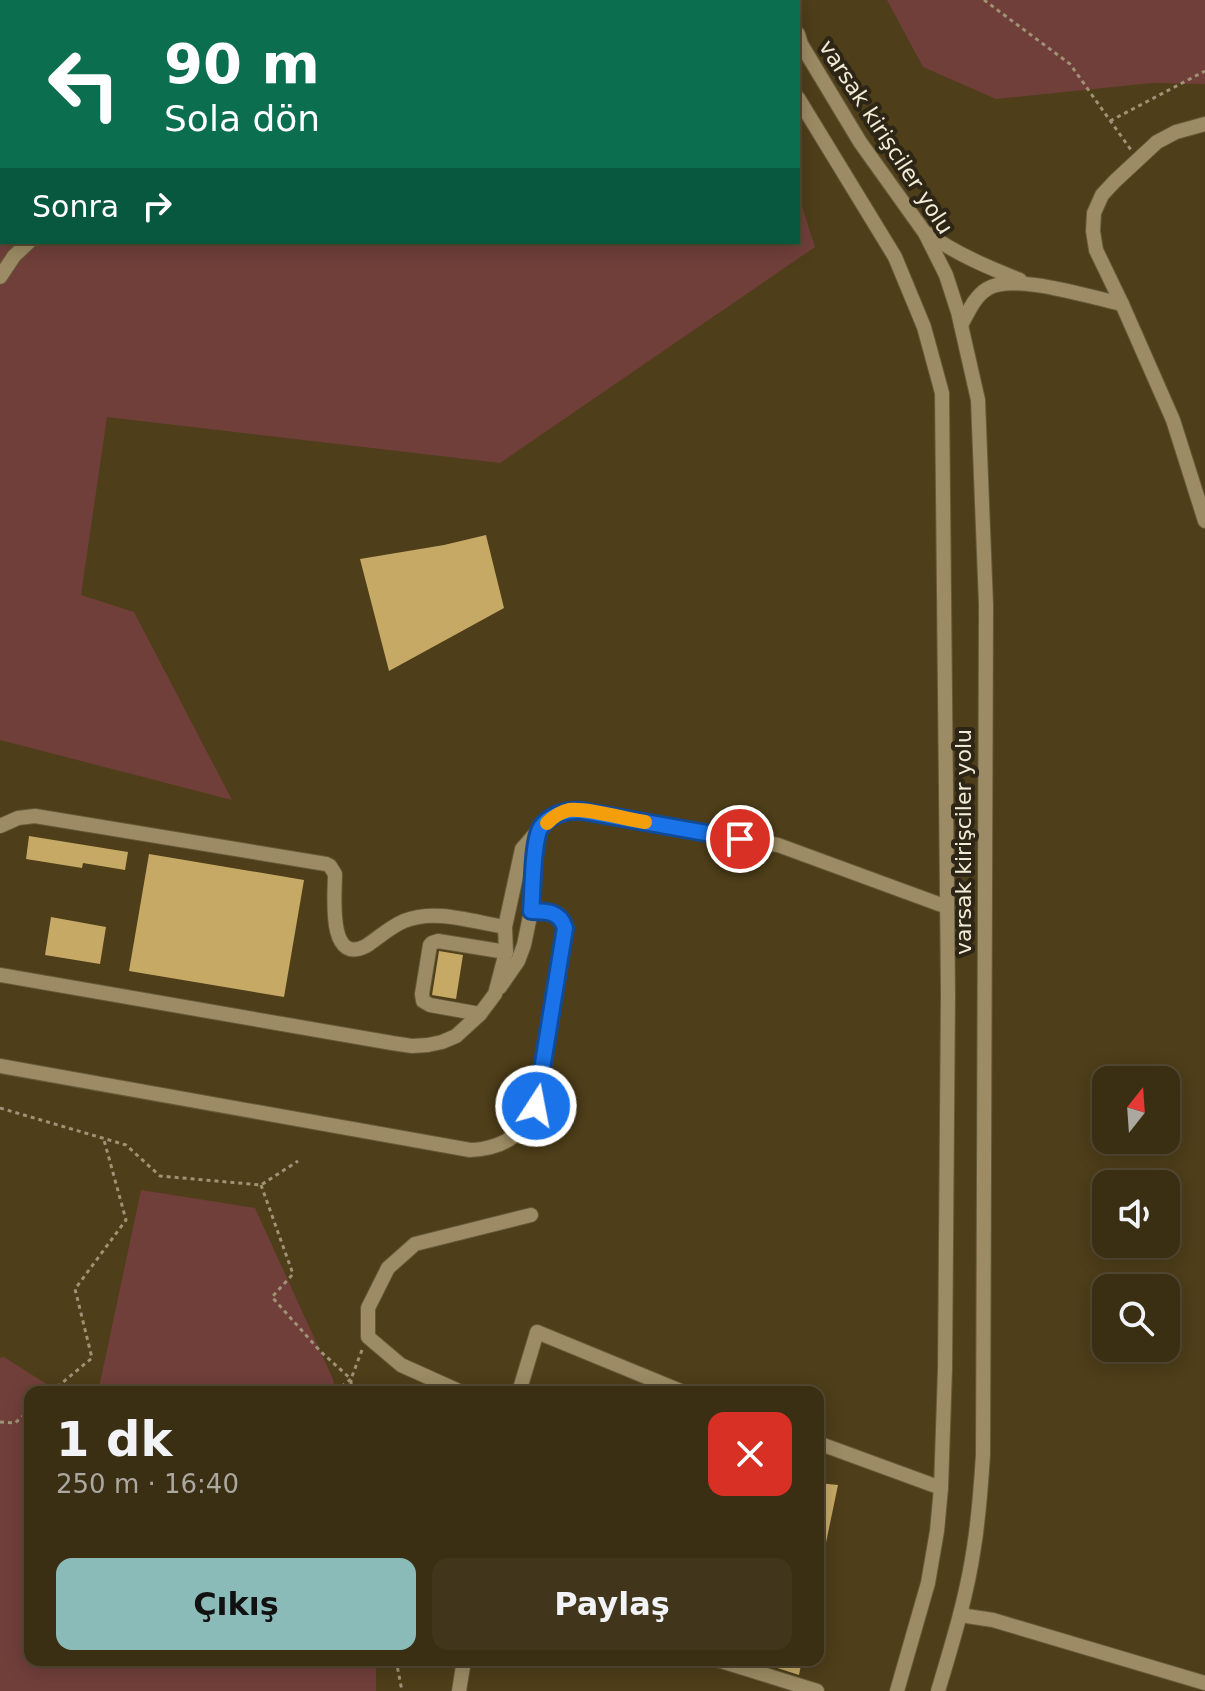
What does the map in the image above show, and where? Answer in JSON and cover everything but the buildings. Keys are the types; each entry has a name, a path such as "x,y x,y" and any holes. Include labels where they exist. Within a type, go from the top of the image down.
{"street":[{"name":"varsak kirişciler yolu","path":"800,41 860,142 925,233 946,275 978,400 986,605 983,1455 974,1550 960,1615 938,1691"},
{"name":"varsak kirişciler yolu","path":"800,101 895,257 924,327 942,393 947,907 945,1337 941,1488 928,1583 897,1691"},
{"path":"1205,124 1176,132 1157,142 1102,195 1093,222 1096,250 1173,420 1205,521"},
{"path":"925,233 975,262 1031,284 1122,304"},
{"path":"0,277 27,244"},
{"path":"961,325 976,299 988,288 1010,283 1031,284"},
{"path":"495,994 506,952 505,927 519,856 540,828 568,810 778,845 947,907"},
{"path":"0,826 18,818 35,816 326,864 335,874 336,933 342,943 353,949 361,949 403,922 424,916 505,927"},
{"path":"0,975 412,1046 428,1045 456,1036 480,1014 518,961 531,911 540,828"},
{"path":"0,1066 470,1150 495,1147 522,1130 536,1106 565,928 562,920 550,912 531,911"},
{"path":"480,1014 423,1001 430,945 438,941 506,952"},
{"path":"448,1386 401,1365 368,1337 368,1308 388,1268 415,1244 531,1215"},
{"path":"521,1386 537,1332 668,1386"},
{"path":"824,1445 941,1488"},
{"path":"960,1615 993,1620 1205,1683"},
{"path":"459,1691 463,1666"},
{"path":"737,1666 817,1691"}],"path":[{"path":"984,0 1070,64 1137,160"},
{"path":"1110,121 1205,71"},
{"path":"0,1108 126,1145 160,1176 261,1185 298,1161"},
{"path":"58,1386 92,1358 75,1289 126,1220 103,1139"},
{"path":"261,1185 293,1274 272,1297 320,1351 351,1379"},
{"path":"351,1386 368,1337"},
{"path":"342,1386 351,1379"},
{"path":"0,1422 15,1423 24,1415"},
{"path":"397,1666 402,1691"}],"shaded area":[{"path":"887,0 1205,0 1205,84 1152,83 996,99 923,67"},
{"path":"800,200 815,247 500,463 107,417 81,595 134,612 232,800 0,740 0,244 800,244"},
{"path":"141,1190 255,1208 335,1386 99,1386"},
{"path":"4,1357 50,1386 24,1386 24,1666 376,1666 376,1691 0,1691 0,1358"}],"slow traffic":[{"path":"547,823 568,810 645,822"}],"route":[{"path":"536,1106 565,928 556,914 531,911 540,828 568,810 740,839"}]}
